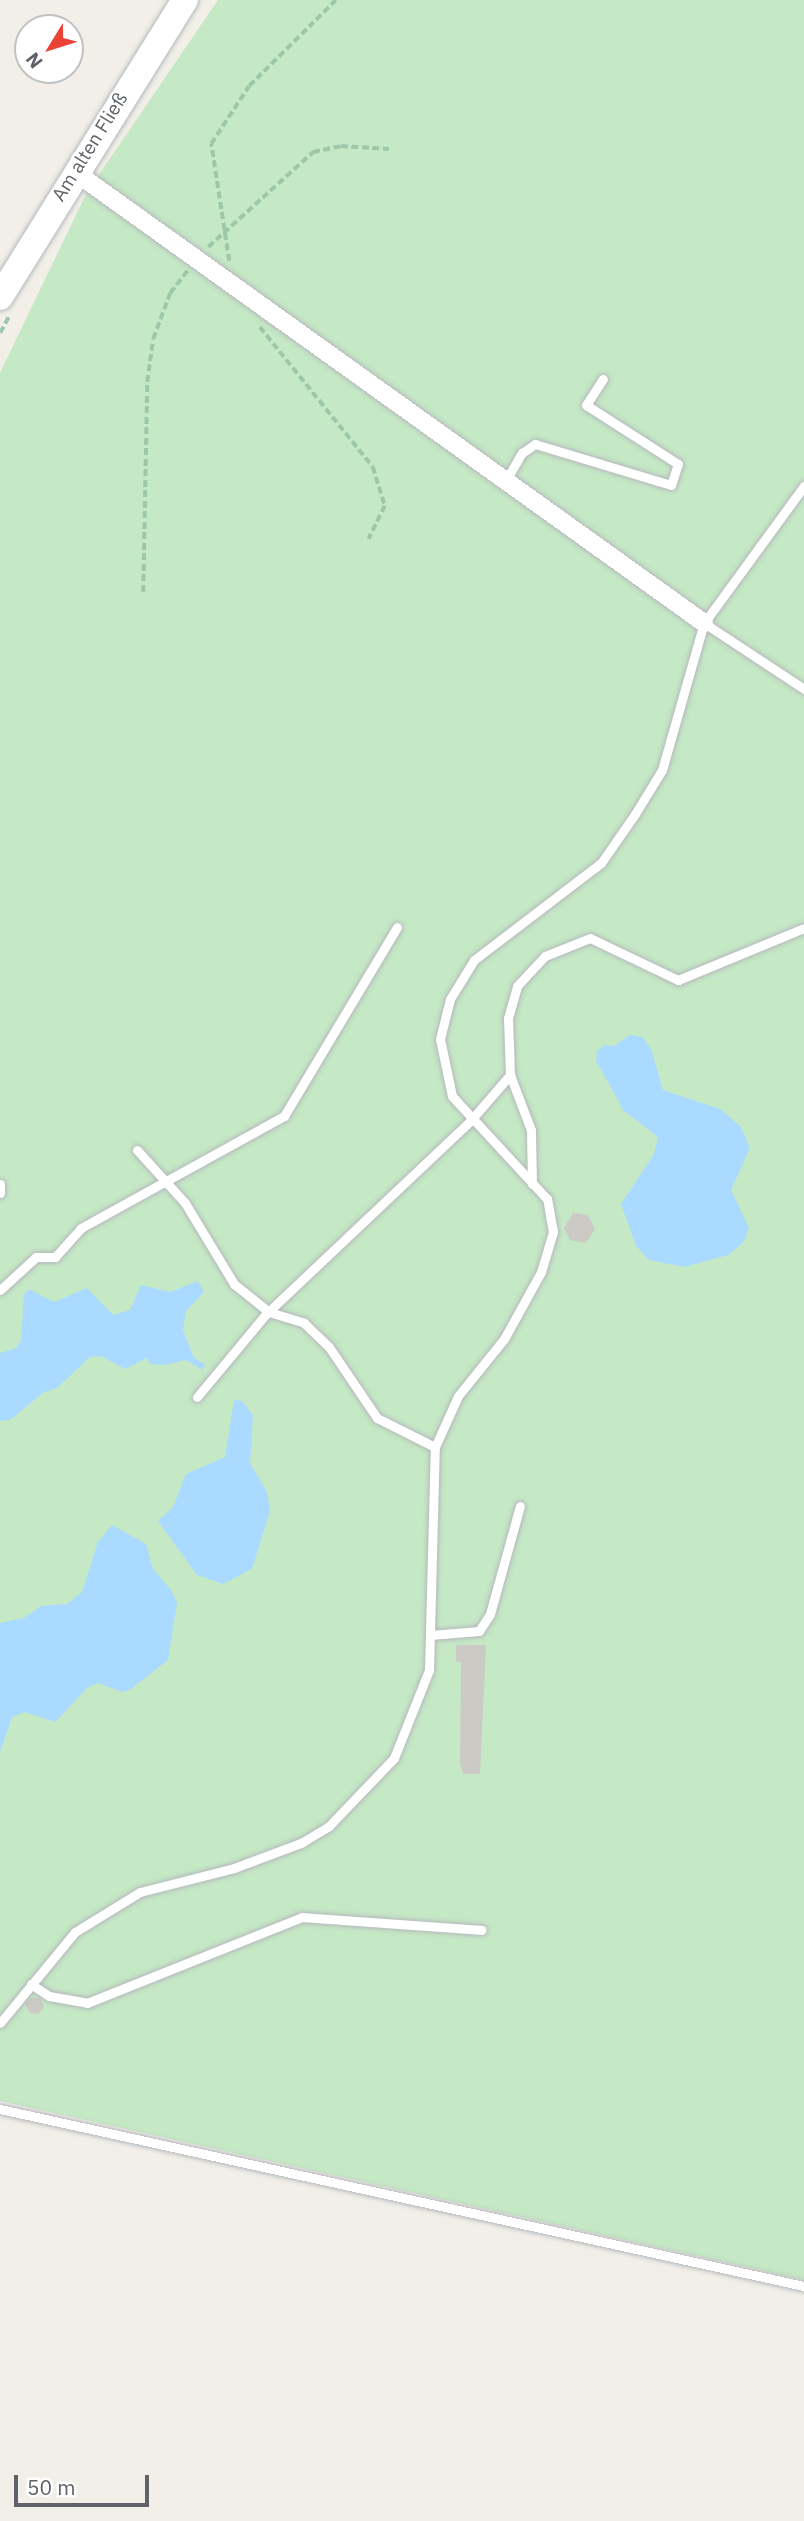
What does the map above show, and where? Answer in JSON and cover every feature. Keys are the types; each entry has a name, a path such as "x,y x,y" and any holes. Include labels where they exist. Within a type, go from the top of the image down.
{"main road":[{"name":"Am alten Fließ","path":"0,297 75,172 185,0"}],"street":[{"path":"75,172 194,261 704,623"}],"lane":[{"path":"505,482 522,453 535,444 671,485 678,464 586,405 603,379"},
{"path":"0,2023 75,1932 140,1892 234,1868 301,1843 329,1826 394,1758 417,1712 429,1670 435,1447 458,1396 504,1339 541,1272 553,1232 547,1199 471,1120 452,1096 440,1039 450,999 474,960 601,863 635,814 666,758 704,623 804,486"},
{"path":"704,623 804,689"},
{"path":"0,1290 36,1258 55,1257 81,1228 169,1184 284,1116 397,927"},
{"path":"532,1184 531,1130 510,1075 508,1018 517,986 545,956 590,938 678,979 804,928"},
{"path":"197,1396 269,1312 471,1120 510,1075"},
{"path":"137,1150 169,1184 234,1284 269,1312 304,1323 329,1347 377,1418 435,1447"},
{"path":"0,1184 0,1193"},
{"path":"430,1635 479,1631 490,1614 520,1506"},
{"path":"30,1984 49,1996 87,2003 302,1917 482,1930"},
{"path":"0,2109 804,2286"}],"path":[{"path":"336,0 250,86 211,144 223,231 235,290 267,338 373,467 385,506 369,539"},
{"path":"143,592 147,382 153,339 170,293 194,261 223,231 313,152 341,146 389,149"}],"green space":[{"path":"218,0 804,0 804,2280 0,2101 0,373 87,192"}],"water":[{"path":"630,1035 642,1037 651,1049 663,1090 720,1109 741,1127 750,1148 731,1190 749,1228 743,1243 728,1255 684,1267 649,1260 636,1246 621,1204 654,1154 658,1137 624,1111 596,1061 597,1051 605,1045 614,1046"},
{"path":"198,1281 204,1292 186,1311 183,1330 194,1358 205,1364 203,1370 186,1360 165,1365 150,1364 147,1358 125,1369 101,1356 90,1357 57,1388 44,1392 10,1420 0,1421 0,1353 16,1348 21,1340 24,1294 29,1289 54,1302 87,1288 113,1315 130,1310 141,1285 170,1292"},
{"path":"234,1400 242,1401 253,1415 250,1463 267,1492 270,1511 252,1569 223,1584 197,1575 158,1521 173,1507 186,1474 225,1457"},
{"path":"112,1525 146,1544 153,1569 171,1590 177,1603 168,1660 131,1689 122,1692 98,1683 88,1687 55,1722 25,1712 12,1717 0,1752 0,1623 24,1618 41,1606 67,1604 82,1592 98,1542"}],"building":[{"path":"573,1213 588,1215 595,1229 586,1243 570,1240 564,1228"},
{"path":"456,1645 486,1645 480,1774 463,1774 460,1762 461,1662 456,1662"},
{"path":"30,1998 40,1998 44,2007 38,2014 30,2013 25,2004"}]}
